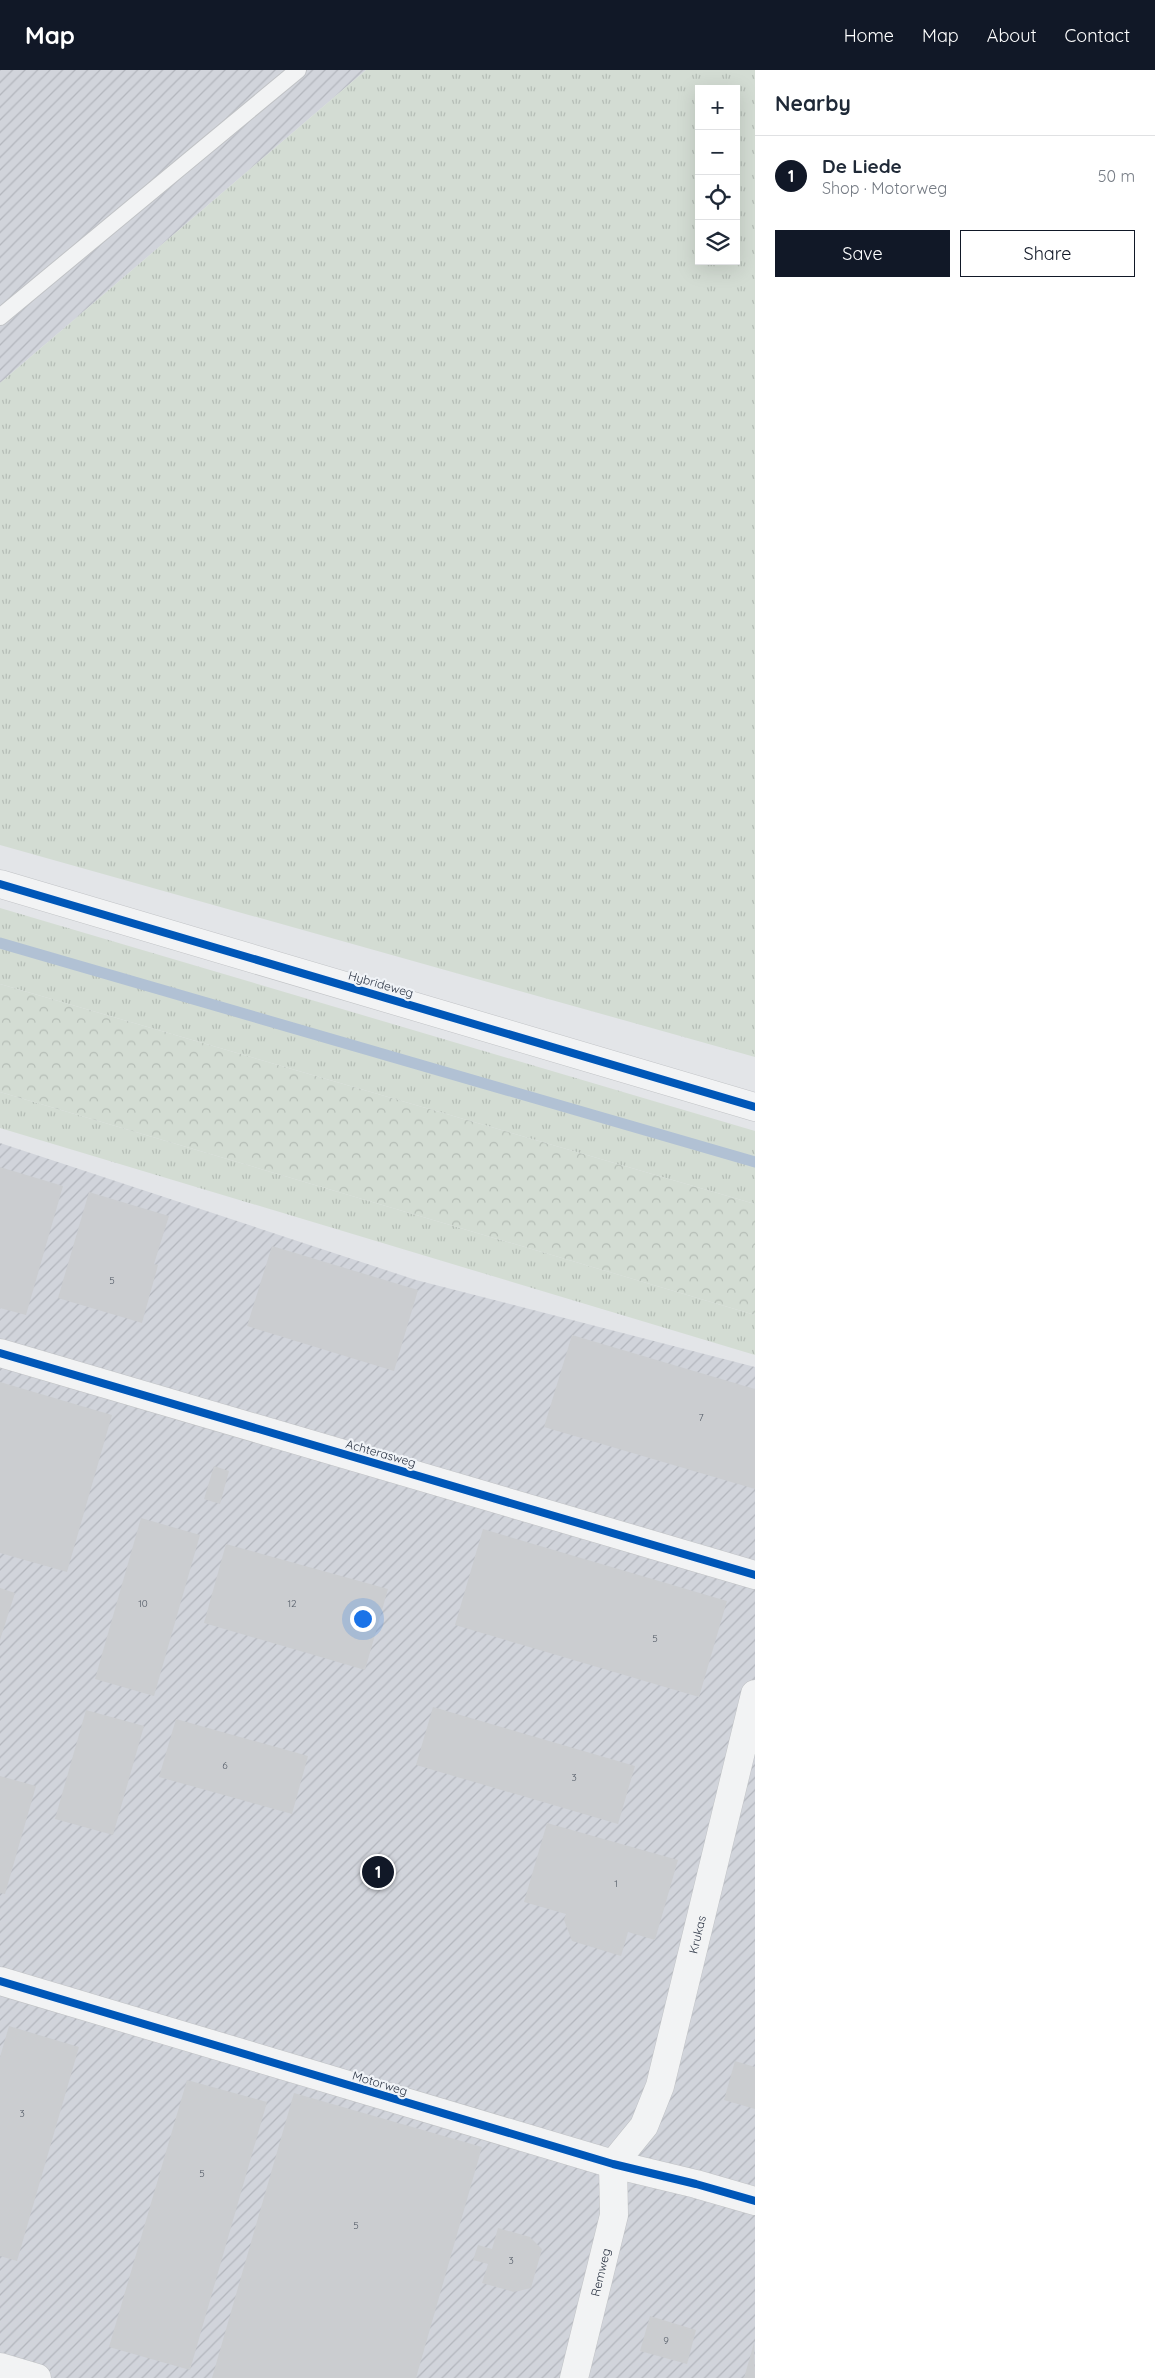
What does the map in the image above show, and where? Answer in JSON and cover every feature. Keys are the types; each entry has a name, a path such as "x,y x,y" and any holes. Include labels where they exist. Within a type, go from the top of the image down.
{"street":[{"name":"Hybrideweg","path":"0,884 755,1106"},
{"name":"Achterasweg","path":"0,1353 755,1575"},
{"name":"Krukas","path":"613,2164 644,2126 660,2086 755,1694"},
{"name":"Motorweg","path":"0,1981 613,2164 755,2201"},
{"name":"Remweg","path":"574,2378 614,2215 613,2164"},
{"path":"0,2367 37,2378"}],"lane":[{"path":"0,318 298,70"}],"shaded area":[{"path":"0,70 366,70 0,383"},
{"path":"0,1143 416,1280 755,1367 755,2378 0,2378"}],"green space":[{"path":"366,70 755,70 755,1057 0,845 0,383"},
{"path":"0,908 755,1131 755,1204 0,984"},
{"path":"0,984 755,1204 755,1315 0,1092"},
{"path":"0,1092 755,1315 755,1355 0,1128"}],"building":[{"path":"0,1167 63,1186 26,1315 0,1308"},
{"path":"89,1192 169,1216 154,1264 158,1265 142,1323 58,1298"},
{"path":"272,1246 418,1290 394,1371 247,1326"},
{"path":"572,1335 755,1389 755,1489 544,1427"},
{"path":"0,1382 112,1415 67,1572 0,1553"},
{"path":"214,1466 229,1471 220,1504 204,1499"},
{"path":"141,1518 200,1535 154,1696 95,1679"},
{"path":"483,1529 727,1601 699,1697 455,1625"},
{"path":"226,1544 388,1589 365,1670 204,1623"},
{"path":"0,1588 15,1593 0,1640"},
{"path":"433,1707 635,1766 618,1824 416,1765"},
{"path":"86,1710 144,1726 113,1835 55,1819"},
{"path":"176,1719 308,1756 292,1814 159,1777"},
{"path":"0,1776 36,1786 5,1894 0,1893"},
{"path":"547,1823 678,1860 655,1940 628,1932 621,1956 572,1941 564,1920 566,1914 524,1902"},
{"path":"9,2026 79,2047 17,2261 0,2256 0,2057"},
{"path":"735,2061 755,2067 755,2109 724,2100"},
{"path":"187,2080 267,2102 190,2370 109,2347"},
{"path":"294,2093 482,2147 416,2378 212,2378"},
{"path":"498,2228 530,2237 542,2249 531,2288 514,2292 482,2283 488,2264 473,2260 478,2245 492,2249"},
{"path":"650,2316 696,2330 687,2364 640,2351"},
{"path":"754,2343 755,2378 744,2378"}],"waterway":[{"path":"0,943 755,1162"}],"cycle path":[{"path":"0,884 755,1107"},
{"path":"0,1353 755,1575"},
{"path":"0,1981 613,2164 696,2184 755,2201"}],"place":[{"name":"De Liede","path":"378,1872"}]}
